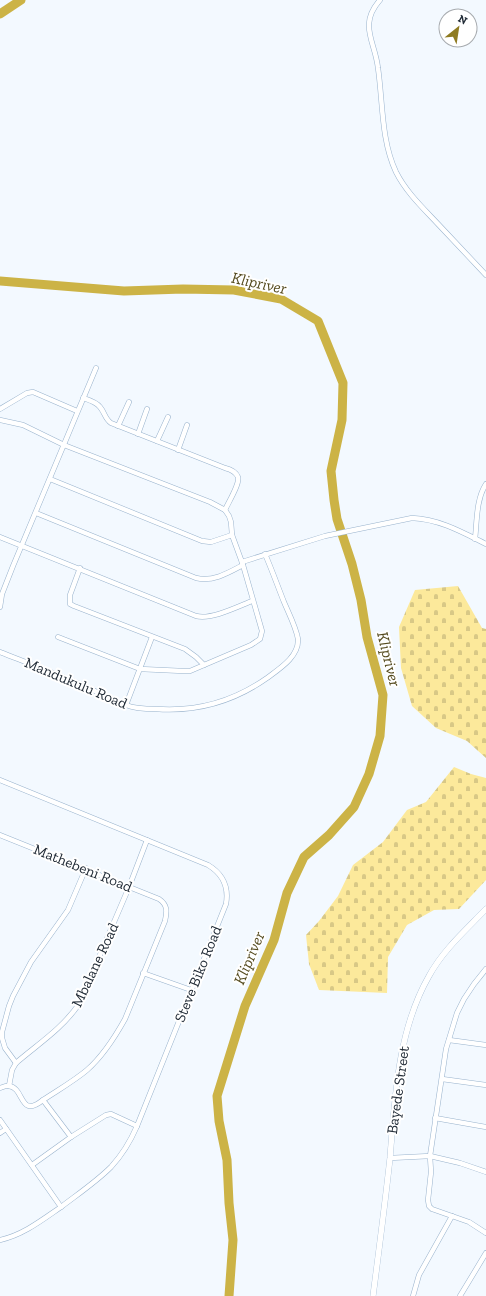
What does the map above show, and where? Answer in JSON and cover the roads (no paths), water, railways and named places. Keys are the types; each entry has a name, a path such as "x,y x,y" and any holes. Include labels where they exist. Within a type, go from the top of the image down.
{"street":[{"path":"380,0 370,14 369,31 378,68 381,102 388,144 396,172 416,200 486,275"},
{"path":"0,606 1,594 23,545 96,368"},
{"path":"0,409 27,393 33,392 78,411"},
{"path":"83,398 98,405 107,421 225,468 237,475 237,484 225,510"},
{"path":"118,426 129,402"},
{"path":"138,434 147,409"},
{"path":"158,442 168,417"},
{"path":"0,420 24,425 64,445 210,502 225,510 231,522 232,536 261,628 260,639 251,646 190,671 140,669 58,637"},
{"path":"178,450 187,425"},
{"path":"50,480 202,541 211,542 232,536"},
{"path":"475,539 479,500 486,484"},
{"path":"36,513 196,578 205,579 217,577 265,554 325,536 412,518 426,518 486,544"},
{"path":"0,537 80,568 200,618 252,601"},
{"name":"Mandukulu Road","path":"0,652 86,686 126,705 146,709 186,710 209,705 247,691 284,665 294,654 297,647 298,639 291,618 265,554"},
{"path":"80,568 70,595 70,604 185,649 204,665"},
{"path":"126,705 152,637"},
{"name":"Steve Biko Road","path":"0,780 208,865 220,874 225,884 227,894 226,904 131,1138 112,1166 86,1190 25,1231 13,1237 0,1240"},
{"name":"Mathebeni Road","path":"0,834 159,899 165,905 167,910 165,921 143,973"},
{"name":"Mbalane Road","path":"16,1063 61,1026 79,1004 129,887 147,840"},
{"path":"9,1086 12,1070 16,1063 5,1048 2,1038 3,1026 9,1006 30,962 68,910 86,868"},
{"name":"Bayede Street","path":"373,1296 398,1079 405,1037 411,1016 437,963 486,909"},
{"path":"486,970 464,999 457,1014 446,1049 430,1156 431,1172 428,1203 432,1209 469,1222 486,1233"},
{"path":"0,1088 9,1086 17,1092 26,1105 34,1106 86,1071 101,1056 125,1019 143,973 192,990"},
{"path":"449,1040 486,1045"},
{"path":"442,1079 486,1085"},
{"path":"43,1100 71,1136"},
{"path":"32,1165 71,1136 108,1114 137,1126"},
{"path":"436,1118 486,1127"},
{"path":"0,1120 61,1207"},
{"path":"0,1133 6,1129"},
{"path":"389,1160 430,1156 475,1167 486,1172"},
{"path":"413,1296 419,1275 452,1216"},
{"path":"460,1296 486,1253"}],"waterway":[{"name":"Klipriver","path":"0,14 21,0"},
{"name":"Klipriver","path":"0,281 124,291 183,289 234,290 281,299 318,321 343,383 342,420 331,471 334,500 337,519 352,564 361,600 367,637 383,695 380,736 369,774 354,807 329,835 304,857 287,893 274,940 245,1006 217,1096 219,1121 227,1160 229,1203 233,1240 229,1296"}]}
